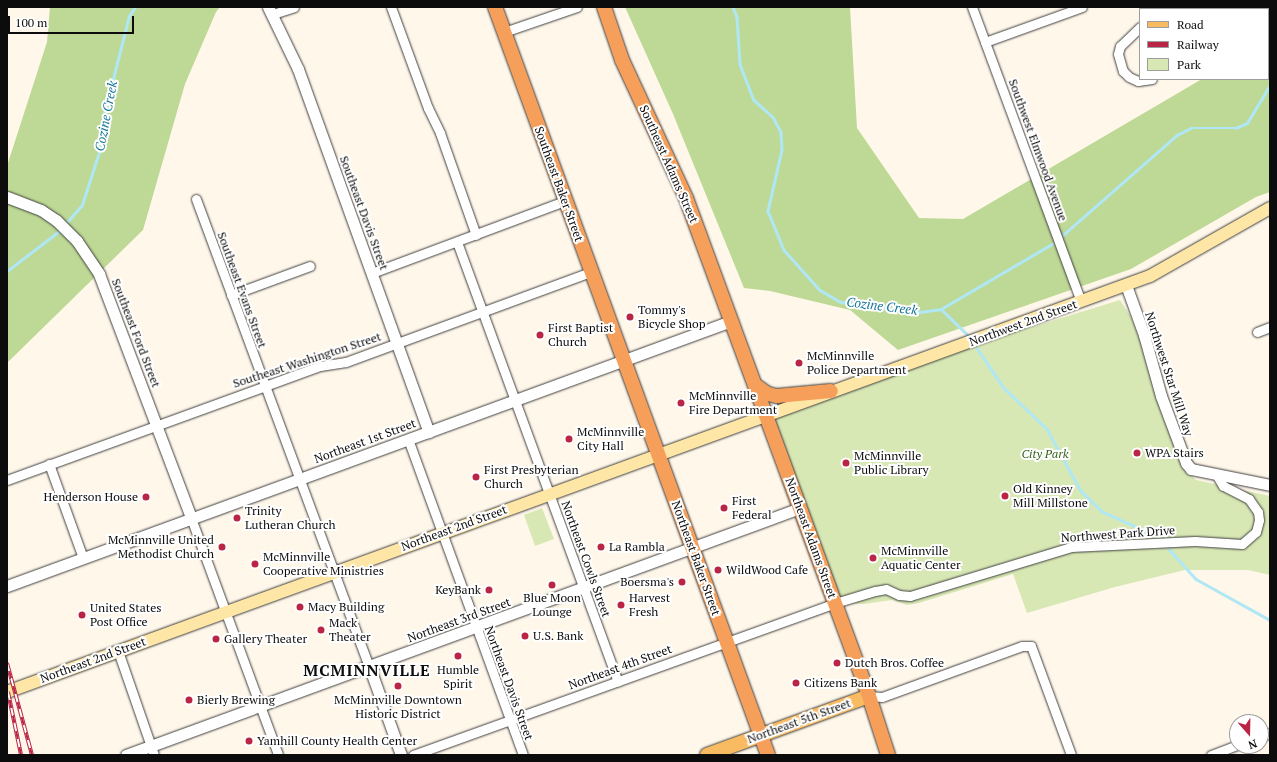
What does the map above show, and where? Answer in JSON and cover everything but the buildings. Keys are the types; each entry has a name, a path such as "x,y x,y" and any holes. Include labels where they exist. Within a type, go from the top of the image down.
{"highway":[{"name":"Southeast Baker Street","path":"495,7 624,361"},
{"name":"Southeast Adams Street","path":"604,7 622,60 686,198 731,321"},
{"name":"Northeast Adams Street","path":"731,321 869,696 888,755"},
{"name":"Northeast Baker Street","path":"624,361 768,755"},
{"path":"754,384 777,396 831,391"}],"main road":[{"name":"Northwest 2nd Street","path":"766,415 1126,285 1175,263 1234,226 1270,209"},
{"name":"Northeast 2nd Street","path":"7,692 766,415"},
{"name":"Northeast 5th Street","path":"707,755 869,696"}],"street":[{"path":"271,11 294,7"},
{"path":"391,7 428,108 440,133 476,235"},
{"path":"504,32 577,7"},
{"name":"Southwest Elmwood Avenue","path":"972,7 1080,302"},
{"path":"985,42 1082,7"},
{"name":"Southeast Davis Street","path":"271,11 298,69 429,432"},
{"path":"1139,28 1120,46 1118,54 1123,71 1129,77 1138,81 1145,80"},
{"name":"Southeast Ford Street","path":"7,197 41,210 56,220 89,256 108,292 191,518"},
{"name":"Southeast Evans Street","path":"196,199 368,666"},
{"path":"372,273 565,201"},
{"name":"Northeast Cowls Street","path":"457,242 618,681"},
{"path":"231,295 310,266"},
{"name":"Southeast Washington Street","path":"7,480 264,386 397,343 591,272"},
{"name":"Northwest Star Mill Way","path":"1126,285 1144,335 1161,396 1180,450 1191,469 1216,474"},
{"name":"Northeast 1st Street","path":"7,586 731,321"},
{"path":"1257,332 1270,327"},
{"name":"Northeast Davis Street","path":"408,440 523,755"},
{"path":"49,464 83,558"},
{"path":"1216,474 1270,485"},
{"name":"Northwest Park Drive","path":"834,603 881,590 910,596 1071,547 1195,541 1242,544 1256,532 1259,520 1258,512 1249,499 1222,486 1216,474"},
{"name":"Northeast 3rd Street","path":"126,755 153,751 260,706 800,508"},
{"path":"191,518 278,755"},
{"name":"Northeast 4th Street","path":"413,755 834,603"},
{"path":"869,696 882,697 1022,646 1030,646 1071,755"},
{"path":"118,652 153,751"},
{"path":"368,666 401,755"},
{"path":"1211,755 1229,748"}],"green space":[{"path":"50,7 220,7 216,12 185,84 143,230 7,363 7,166 47,42"},
{"path":"625,7 850,7 857,128 919,218 963,219 1200,80 1269,80 1269,8 1266,8 1270,7 1270,192 1256,197 1131,269 898,350 850,310 770,291 744,288 673,114"},
{"name":"City Park","path":"1120,300 1131,317 1144,348 1183,467 1196,480 1270,496 1270,575 1248,570 1185,570 1115,587 1027,613 1013,574 919,603 907,605 892,600 864,604 835,603 766,415 877,375"},
{"path":"542,508 554,539 535,546 524,515"}],"waterway":[{"name":"Cozine Creek","path":"68,221 82,205 103,140 102,122 129,16 135,7"},
{"name":"Cozine Creek","path":"733,7 737,17 740,64 754,100 773,117 781,132 782,150 768,211 784,250 820,290 841,302 920,312 941,309 1052,244"},
{"name":"Cozine Creek","path":"1063,235 1177,135 1191,128 1236,128 1247,123 1270,85"},
{"name":"Cozine Creek","path":"7,271 58,232"},
{"path":"941,309 969,336"},
{"path":"977,348 1004,388 1047,429 1081,491 1103,512 1157,536"},
{"path":"1169,549 1196,579 1270,620"}],"railway":[{"path":"7,663 32,755"},
{"path":"8,692 21,755"}],"place":[{"name":"Tommy's Bicycle Shop","path":"630,317"},
{"name":"First Baptist Church","path":"540,335"},
{"name":"McMinnville Police Department","path":"799,363"},
{"name":"McMinnville Fire Department","path":"681,403"},
{"name":"McMinnville City Hall","path":"569,439"},
{"name":"WPA Stairs","path":"1137,453"},
{"name":"McMinnville Public Library","path":"846,463"},
{"name":"First Presbyterian Church","path":"476,477"},
{"name":"Old Kinney Mill Millstone","path":"1005,496"},
{"name":"Henderson House","path":"146,497"},
{"name":"First Federal","path":"724,508"},
{"name":"Trinity Lutheran Church","path":"237,518"},
{"name":"McMinnville United Methodist Church","path":"222,547"},
{"name":"La Rambla","path":"601,547"},
{"name":"McMinnville Aquatic Center","path":"873,558"},
{"name":"McMinnville Cooperative Ministries","path":"255,564"},
{"name":"WildWood Cafe","path":"718,570"},
{"name":"Boersma's","path":"682,582"},
{"name":"Blue Moon Lounge","path":"552,585"},
{"name":"KeyBank","path":"489,590"},
{"name":"Harvest Fresh","path":"621,605"},
{"name":"Macy Building","path":"300,607"},
{"name":"United States Post Office","path":"82,615"},
{"name":"Mack Theater","path":"321,630"},
{"name":"U.S. Bank","path":"525,636"},
{"name":"Gallery Theater","path":"216,639"},
{"name":"Humble Spirit","path":"458,656"},
{"name":"Dutch Bros. Coffee","path":"837,663"},
{"name":"Citizens Bank","path":"796,683"},
{"name":"McMinnville Downtown Historic District","path":"398,686"},
{"name":"Bierly Brewing","path":"189,700"},
{"name":"Yamhill County Health Center","path":"249,741"}],"district":[{"name":"MCMINNVILLE","path":"367,670"}]}
